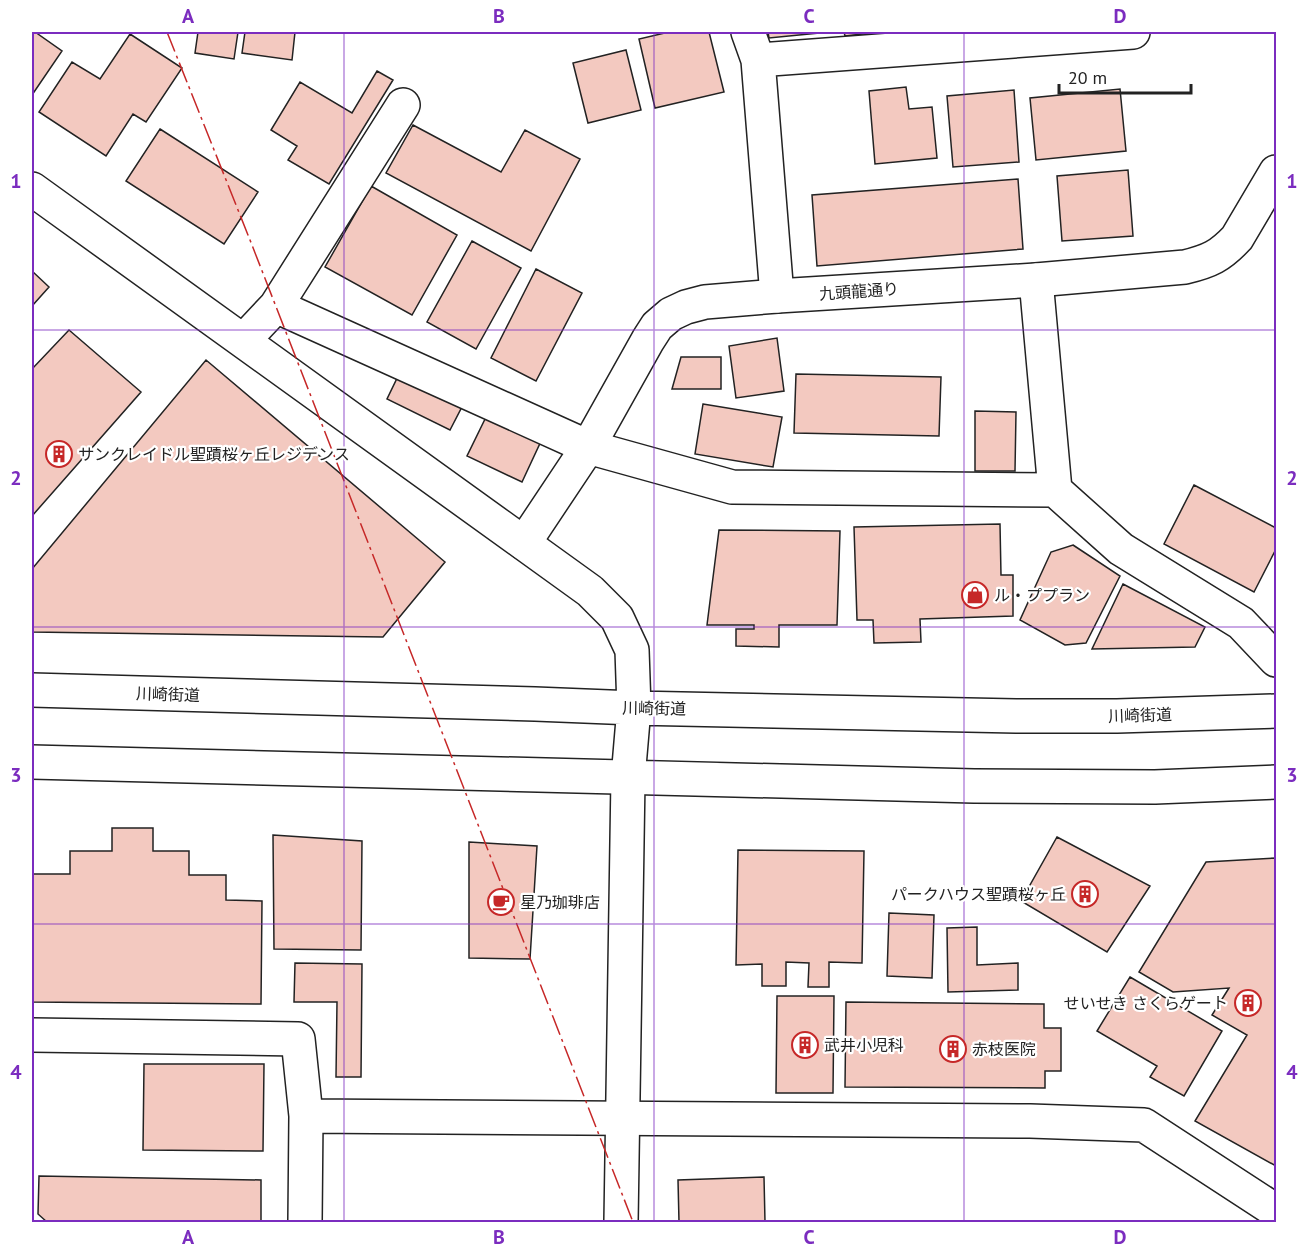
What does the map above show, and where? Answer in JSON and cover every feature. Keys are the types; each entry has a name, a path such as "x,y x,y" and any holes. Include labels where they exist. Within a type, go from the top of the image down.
{"street":[{"path":"777,296 753,46 1133,32"},
{"path":"244,340 276,306 403,105"},
{"name":"九頭龍通り","path":"524,543 588,447 648,340 657,326 671,314 705,302 1036,280 1185,267 1202,263 1222,253 1237,238 1276,172"},
{"path":"32,189 590,591 617,618 633,650 634,708 628,778 621,1222"},
{"path":"1036,280 1055,490"},
{"path":"276,306 588,447 732,487 1055,490 1121,549 1241,623 1276,660"},
{"name":"川崎街道","path":"32,690 634,708 1094,716 1276,711"},
{"path":"32,762 985,786 1155,787 1276,782"},
{"path":"32,1035 298,1039 306,1116 305,1222"},
{"path":"306,1116 1030,1121 1144,1125 1276,1211"}],"building":[{"path":"32,32 62,51 32,95"},
{"path":"198,32 238,32 234,59 195,53"},
{"path":"245,32 295,32 292,60 242,53"},
{"path":"669,32 709,32 724,92 655,108 639,39"},
{"path":"768,32 819,32 819,33 769,38"},
{"path":"844,32 880,32 845,36"},
{"path":"130,34 182,68 146,122 133,114 106,156 39,112 72,62 100,79"},
{"path":"626,50 641,110 588,123 573,63"},
{"path":"377,71 393,80 329,184 288,160 297,146 271,130 300,82 352,113"},
{"path":"906,87 909,109 932,107 937,158 875,164 869,91"},
{"path":"1120,89 1126,151 1036,160 1030,98"},
{"path":"1014,90 1019,162 953,167 947,96"},
{"path":"413,125 501,172 525,130 580,159 531,251 386,173"},
{"path":"160,129 258,192 224,244 126,181"},
{"path":"1128,170 1133,236 1062,241 1057,176"},
{"path":"1018,179 1023,249 817,266 812,195"},
{"path":"371,186 457,235 412,315 325,267"},
{"path":"472,241 521,268 476,349 427,322"},
{"path":"536,269 582,293 536,381 491,358"},
{"path":"32,271 49,287 32,306"},
{"name":"サンクレイドル聖蹟桜ヶ丘レジデンス","path":"69,330 141,392 32,516 32,369"},
{"path":"777,338 784,391 736,398 729,346"},
{"path":"681,357 721,357 721,389 672,389"},
{"path":"206,360 445,562 383,637 32,632 32,569"},
{"path":"402,368 466,399 450,430 387,399"},
{"path":"796,374 941,377 939,436 794,433"},
{"path":"703,404 782,417 773,467 695,454"},
{"path":"975,411 1016,412 1015,471 975,471"},
{"path":"488,413 542,439 522,482 467,456"},
{"path":"1194,485 1276,528 1276,549 1254,592 1164,544"},
{"path":"1000,524 1001,575 1013,575 1013,616 920,619 921,642 874,643 873,620 857,620 854,527"},
{"path":"719,530 840,531 837,625 779,625 779,647 736,646 736,629 754,629 754,625 707,625"},
{"path":"1073,545 1120,576 1086,643 1065,645 1020,620 1051,552"},
{"path":"1123,584 1205,627 1195,647 1092,649"},
{"path":"112,828 153,828 153,851 189,851 189,875 226,875 226,900 262,901 261,1004 32,1002 32,874 70,874 70,851 112,851"},
{"path":"273,835 362,841 361,950 274,949"},
{"name":"パークハウス聖蹟桜ヶ丘","path":"1057,837 1150,886 1107,952 1021,901"},
{"name":"星乃珈琲店","path":"469,842 537,846 530,959 469,958"},
{"path":"738,850 864,851 862,963 829,962 829,987 808,987 809,963 786,962 786,986 762,986 762,964 736,965"},
{"name":"せいせき さくらゲート","path":"1276,858 1276,1166 1195,1121 1247,1035 1212,1015 1229,988 1173,992 1139,972 1206,862"},
{"path":"889,913 934,915 932,978 887,976"},
{"path":"977,927 977,965 1018,963 1018,990 948,992 947,928"},
{"path":"295,963 362,964 361,1077 336,1077 337,1002 294,1002"},
{"path":"1130,977 1222,1031 1184,1096 1150,1077 1157,1066 1097,1031"},
{"name":"武井小児科","path":"777,996 834,996 833,1093 776,1093"},
{"name":"赤枝医院","path":"846,1002 1044,1004 1044,1028 1061,1028 1061,1071 1045,1071 1045,1088 845,1087"},
{"path":"144,1064 264,1064 263,1151 143,1150"},
{"path":"39,1176 261,1180 261,1222 47,1222 38,1214"},
{"path":"764,1177 765,1222 679,1222 678,1180"}],"power":[{"path":"167,32 633,1222"}],"place":[{"name":"サンクレイドル聖蹟桜ヶ丘レジデンス","path":"59,454"},
{"name":"ル・ププラン","path":"975,595"},
{"name":"パークハウス聖蹟桜ヶ丘","path":"1085,894"},
{"name":"星乃珈琲店","path":"501,902"},
{"name":"せいせき さくらゲート","path":"1248,1003"},
{"name":"武井小児科","path":"805,1045"},
{"name":"赤枝医院","path":"953,1049"}]}
